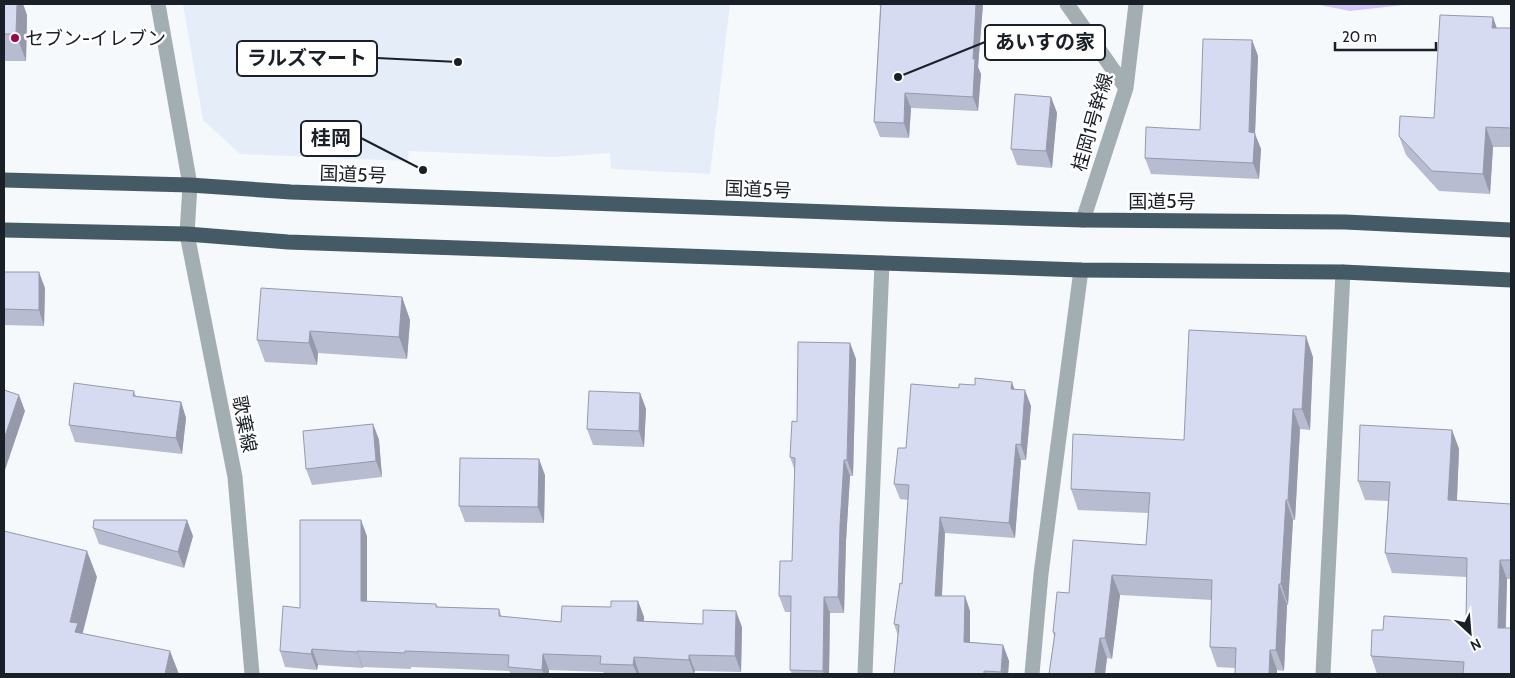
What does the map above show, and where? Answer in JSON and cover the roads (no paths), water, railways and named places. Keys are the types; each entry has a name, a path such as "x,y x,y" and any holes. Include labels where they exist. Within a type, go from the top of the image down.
{"highway":[{"name":"国道5号","path":"4,180 190,185 291,192 1083,220 1345,222 1511,230"},
{"path":"4,230 187,234 288,242 1081,270 1343,272 1511,280"}],"street":[{"name":"歌棄線","path":"158,4 190,185 187,234 235,477 252,674"},
{"path":"1067,4 1126,88"},
{"name":"桂岡1号幹線","path":"1083,220 1126,88 1136,4"},
{"path":"865,674 882,263"},
{"path":"1032,674 1041,574 1081,270"},
{"path":"1323,674 1343,272"}],"place":[{"name":"セブン-イレブン","path":"15,38"},
{"name":"ラルズマート","path":"458,62"},
{"name":"あいすの家","path":"898,77"},
{"name":"桂岡","path":"423,170"}]}
